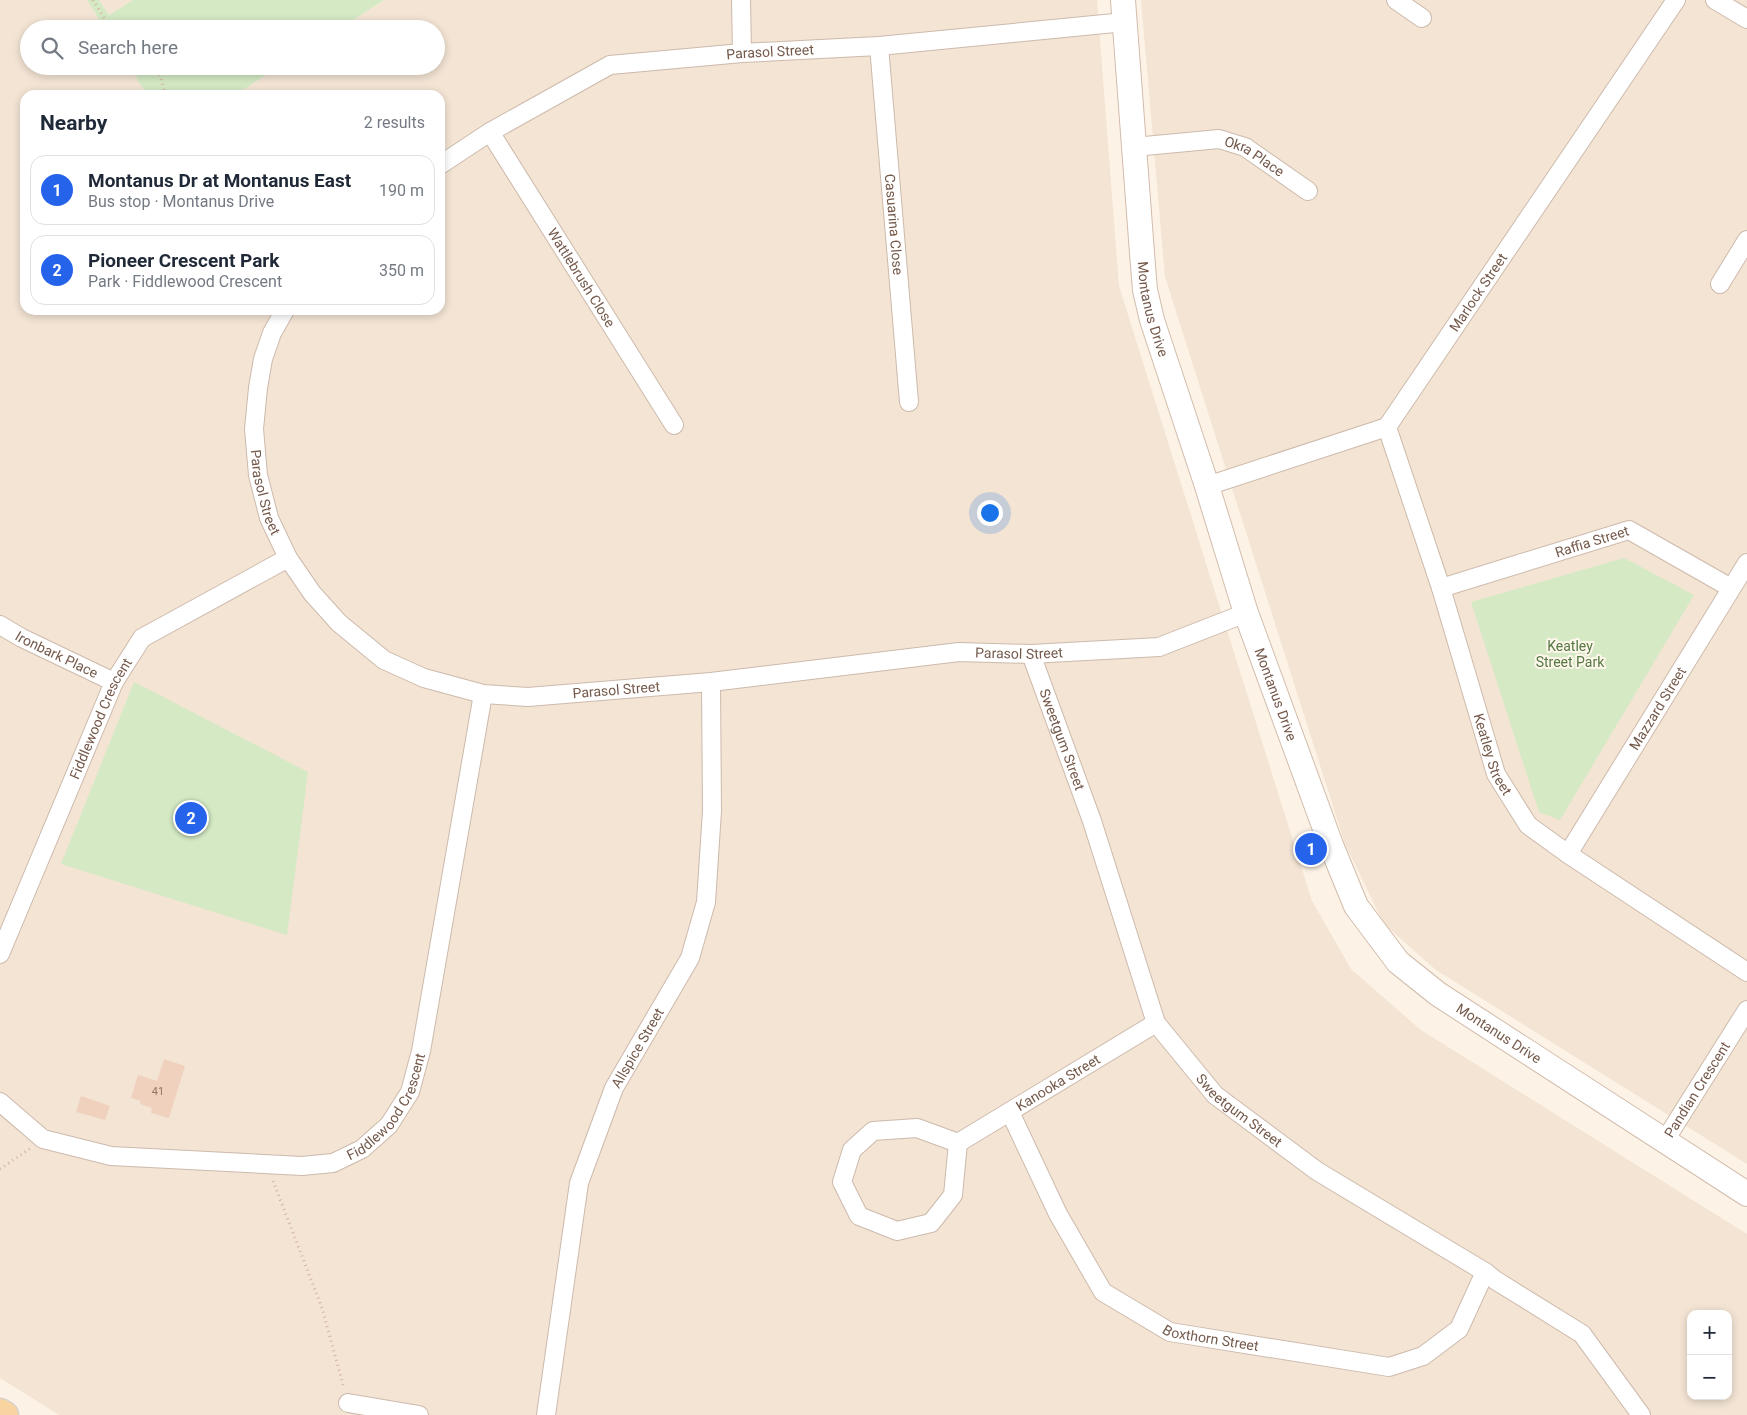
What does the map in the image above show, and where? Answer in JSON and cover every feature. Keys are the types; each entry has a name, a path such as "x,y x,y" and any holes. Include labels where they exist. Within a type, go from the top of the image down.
{"main road":[{"path":"0,1412 5,1415"}],"street":[{"path":"741,0 742,53"},
{"path":"1396,0 1422,18"},
{"name":"Marlock Street","path":"1388,427 1676,0"},
{"path":"1715,0 1746,17"},
{"name":"Parasol Street","path":"445,162 490,132 610,65 742,53 879,46 1124,11"},
{"name":"Montanus Drive","path":"1124,11 1145,290 1152,320 1246,612 1331,845 1356,906 1398,962 1438,994 1747,1194"},
{"name":"Casuarina Close","path":"879,46 909,402"},
{"name":"Wattlebrush Close","path":"490,132 674,425"},
{"name":"Okra Place","path":"1134,147 1219,139 1245,147 1308,190"},
{"path":"1720,284 1747,240"},
{"name":"Parasol Street","path":"282,315 272,332 263,359 254,429 258,475 269,518 288,558 312,593 339,623 384,660 424,678 483,694 528,698 711,682 960,652 1030,654 1159,647 1246,612"},
{"path":"1207,486 1388,427"},
{"name":"Keatley Street","path":"1388,427 1441,588 1496,774 1528,826 1747,972"},
{"name":"Raffia Street","path":"1441,588 1629,530 1731,588"},
{"name":"Fiddlewood Crescent","path":"0,954 114,682 142,638 288,558"},
{"name":"Mazzard Street","path":"1568,854 1747,563"},
{"name":"Ironbark Place","path":"0,625 22,638 114,682"},
{"name":"Sweetgum Street","path":"1030,654 1092,821 1156,1023 1215,1095 1317,1172 1485,1272 1582,1334 1641,1415"},
{"name":"Allspice Street","path":"546,1415 579,1183 614,1088 690,958 706,902 712,811 711,682"},
{"name":"Fiddlewood Crescent","path":"0,1102 43,1139 111,1156 302,1166 333,1162 362,1149 389,1125 410,1092 421,1051 483,694"},
{"name":"Pandian Crescent","path":"1664,1142 1747,1010"},
{"name":"Kanooka Street","path":"958,1143 1156,1023"},
{"name":"Boxthorn Street","path":"1010,1112 1058,1214 1103,1292 1170,1332 1389,1367 1423,1356 1459,1329 1485,1272"},
{"path":"917,1128 958,1143 953,1195 931,1223 897,1231 859,1216 842,1182 852,1150 873,1131 917,1128"},
{"path":"348,1403 419,1415"}],"path":[{"path":"93,0 105,20"},
{"path":"159,75 164,90"},
{"path":"0,1169 43,1139"},
{"path":"272,1165 274,1186 322,1308 348,1403"}],"shaded area":[{"path":"0,0 87,0 99,20 20,20 20,75 135,75 144,90 20,90 20,315 445,315 445,90 243,90 266,75 445,75 445,20 353,20 384,0 1097,0 1119,286 1312,901 1351,969 1421,1030 1747,1234 1747,1415 59,1415 0,1378"},
{"path":"99,0 133,0 109,15"},
{"path":"1141,0 1747,0 1747,1164 1436,970 1384,924 1345,844 1165,277"}],"green space":[{"path":"87,0 99,0 109,15 133,0 384,0 353,20 99,20"},
{"path":"135,75 266,75 243,90 144,90"},
{"name":"Keatley Street Park","path":"1624,558 1694,595 1560,820 1539,812 1471,602"},
{"path":"134,682 308,772 287,935 61,864"}],"building":[{"path":"164,1059 185,1066 169,1118 151,1113 152,1108 140,1104 141,1101 131,1098 138,1075 157,1081"},
{"path":"81,1096 110,1106 105,1120 76,1112"}],"place":[{"name":"Pioneer Crescent Park","path":"191,818"},
{"name":"Montanus Dr at Montanus East","path":"1311,849"}]}
